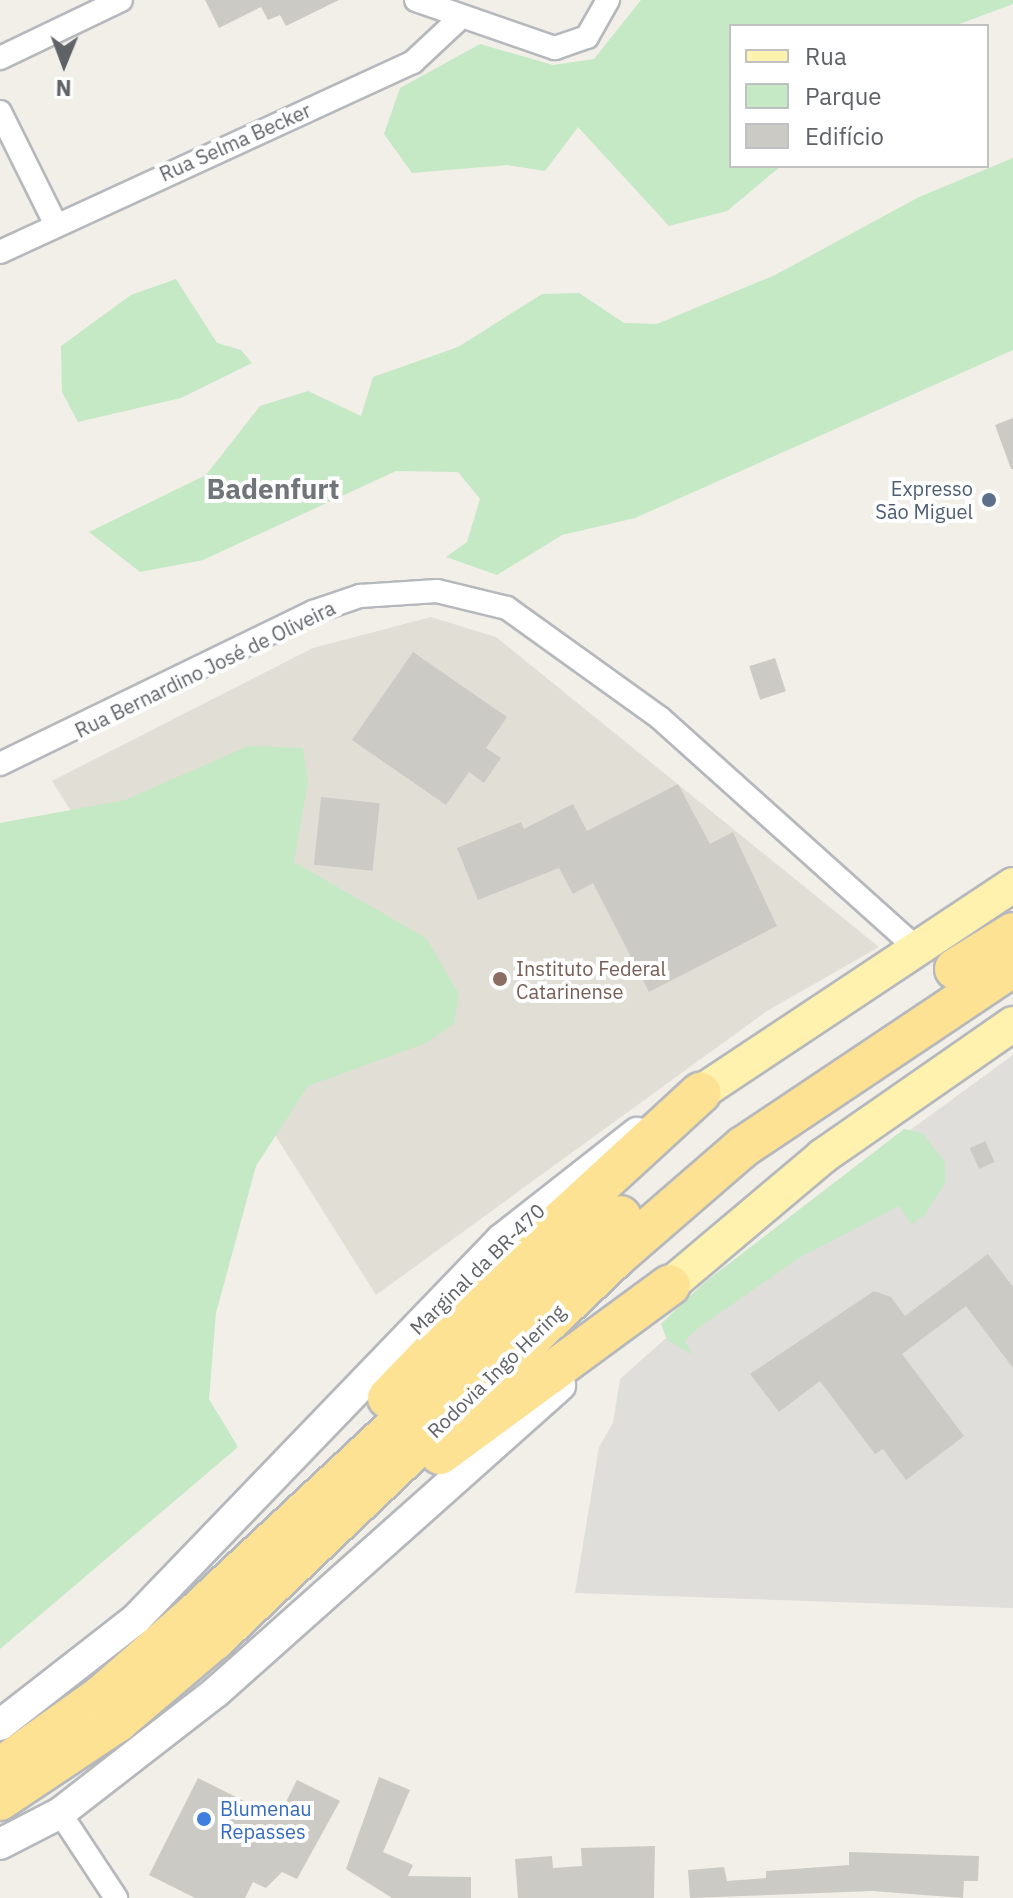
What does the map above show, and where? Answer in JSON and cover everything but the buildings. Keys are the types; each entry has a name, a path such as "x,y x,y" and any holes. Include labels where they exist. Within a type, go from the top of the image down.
{"highway":[{"name":"Rodovia Ingo Hering","path":"0,1768 100,1697 194,1615 599,1235 704,1146 897,1004 1013,933"},
{"name":"Rodovia Ingo Hering","path":"0,1800 117,1722 300,1561 617,1256 743,1147 1013,966"},
{"path":"194,1615 241,1552 537,1243 700,1093"},
{"path":"300,1561 670,1285"}],"main road":[{"name":"Marginal da BR-470","path":"0,1725 135,1620 502,1239 590,1163 700,1093 914,946 1013,885"},
{"path":"0,1844 60,1813 303,1619 670,1285 823,1156 1013,1024"}],"street":[{"path":"0,58 121,0"},
{"path":"416,0 459,19 555,48 587,37 608,0"},
{"name":"Rua Selma Becker","path":"0,252 55,223 413,62 459,19"},
{"path":"0,112 55,223"},
{"name":"Rua Bernardino José de Oliveira","path":"0,764 313,612 360,596 437,591 507,608 660,718 914,946"},
{"path":"60,1813 116,1898"}],"shaded area":[{"name":"Instituto Federal Catarinense","path":"431,617 496,637 879,947 767,1011 376,1295 52,781 313,648"},
{"path":"1013,1055 1013,1608 575,1593 599,1447 613,1423 620,1379 854,1171"}],"green space":[{"path":"641,0 1013,0 1013,4 959,24 729,24 729,168 779,168 727,211 669,226 578,127 545,171 507,165 412,173 384,134 400,88 480,44 553,65 594,59"},
{"path":"1013,158 1013,350 635,518 562,535 497,575 446,557 467,542 480,499 458,472 396,471 203,560 140,572 89,532 206,475 260,406 308,391 361,416 373,377 458,347 542,294 579,293 624,323 657,324 775,275 919,197"},
{"path":"176,279 217,343 241,350 252,363 181,398 78,422 62,392 61,346 131,295"},
{"path":"248,746 303,748 308,782 294,862 426,938 459,994 454,1024 426,1043 308,1086 256,1166 216,1313 209,1399 238,1447 0,1649 0,823 125,800"},
{"path":"904,1129 922,1133 945,1162 945,1183 925,1215 911,1224 899,1206 799,1258 698,1328 685,1341 693,1355 667,1340 661,1324 705,1282"}],"place":[{"name":"Expresso São Miguel","path":"989,500"},
{"name":"Instituto Federal Catarinense","path":"500,979"},
{"name":"Blumenau Repasses","path":"204,1819"}],"district":[{"name":"Badenfurt","path":"273,489"}]}
